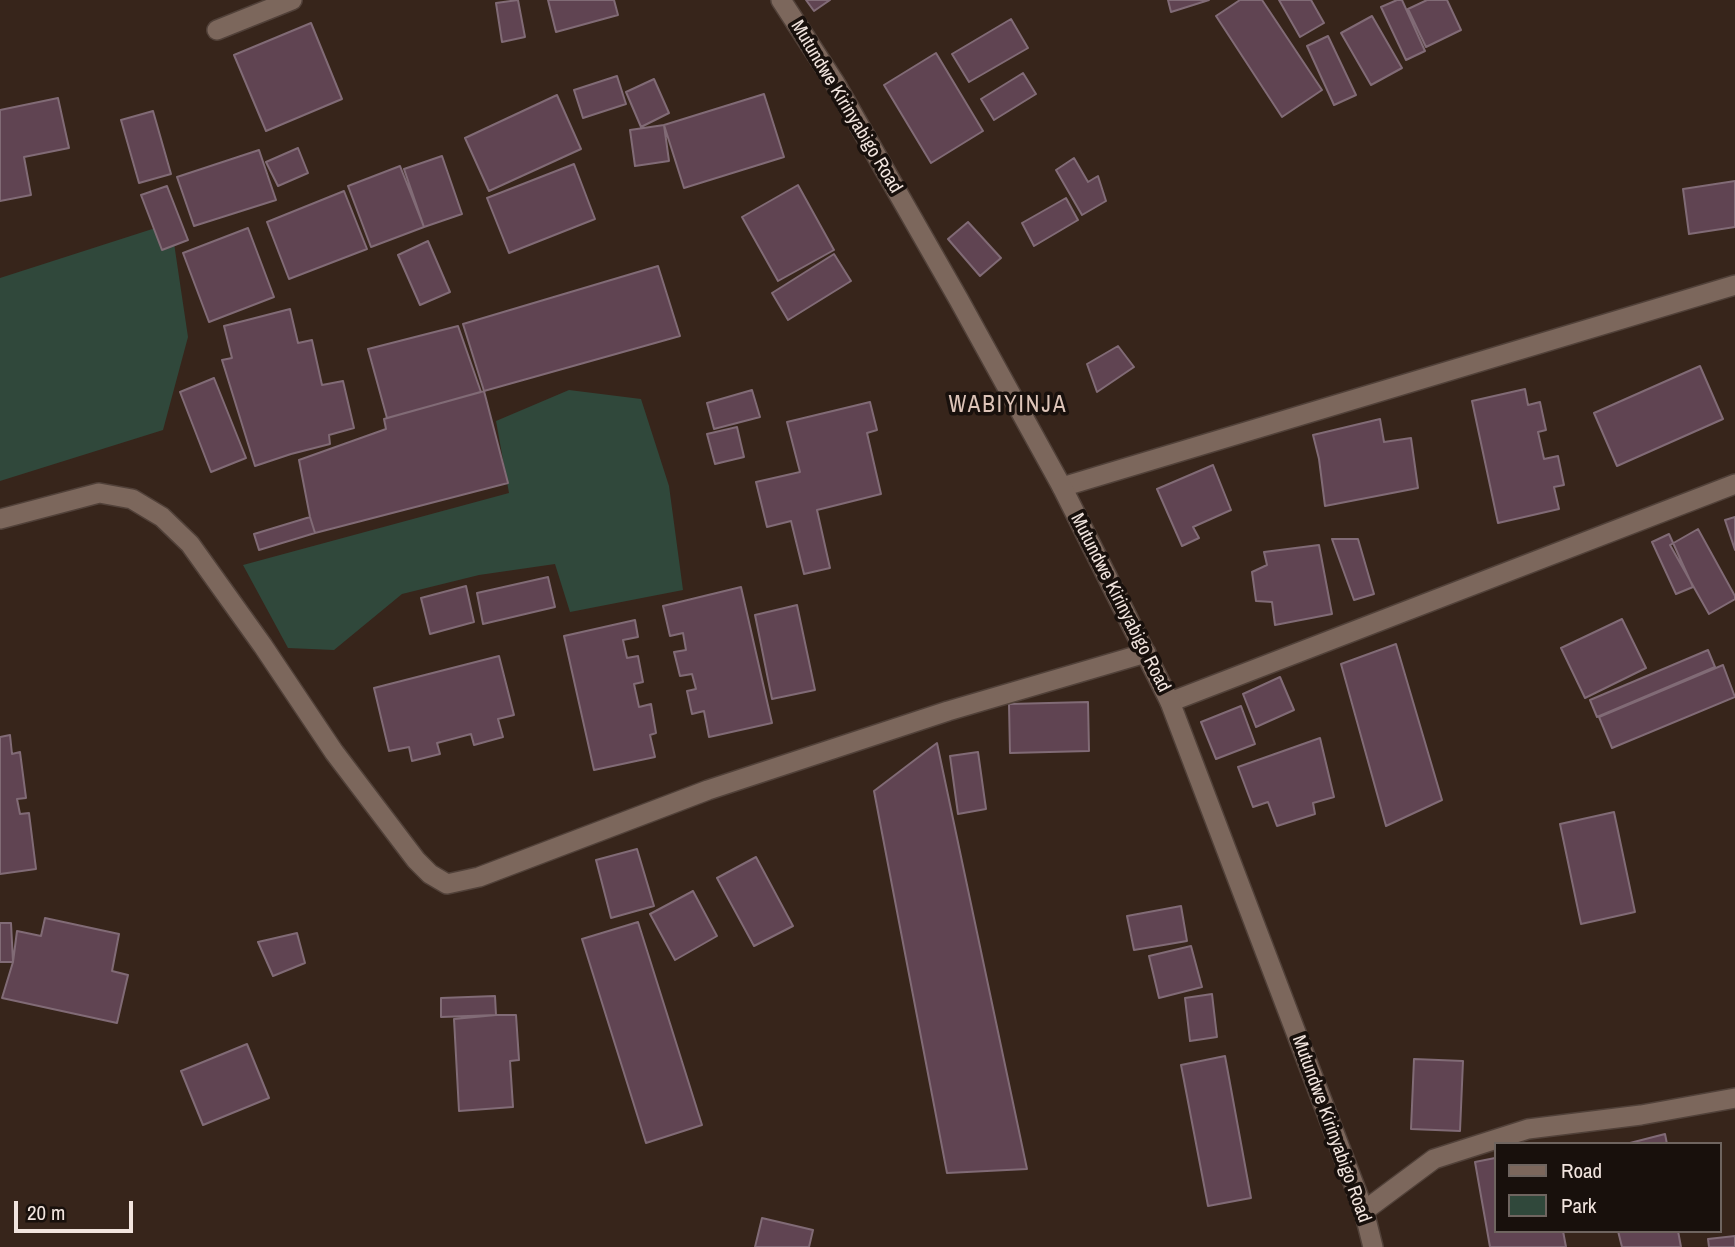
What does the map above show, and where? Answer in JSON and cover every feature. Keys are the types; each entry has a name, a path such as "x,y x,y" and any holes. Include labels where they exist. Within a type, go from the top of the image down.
{"street":[{"path":"217,30 292,0"},
{"name":"Mutundwe Kirinyabigo Road","path":"781,0 835,83 959,300 1062,486 1170,702 1364,1211 1373,1247"},
{"path":"1062,486 1735,285"},
{"path":"1170,702 1735,484"},
{"path":"0,519 99,493 132,499 162,517 190,544 334,752 416,860 430,874 447,884 479,877 708,790 936,715 1146,653"},
{"path":"1364,1211 1434,1159 1528,1129 1641,1115 1735,1098"}],"green space":[{"path":"171,223 188,337 163,430 0,481 0,278"},
{"path":"569,390 641,399 669,486 683,590 570,612 555,564 479,575 402,594 334,650 288,648 243,565 509,493 496,421"}],"building":[{"path":"518,0 525,37 502,42 496,3"},
{"path":"548,0 614,0 618,15 556,32"},
{"path":"806,0 830,0 814,11"},
{"path":"1168,0 1209,0 1171,12"},
{"path":"1240,0 1262,0 1322,90 1282,117 1216,16"},
{"path":"1279,0 1311,0 1324,23 1300,37"},
{"path":"1402,0 1425,51 1406,60 1381,7"},
{"path":"1427,0 1447,0 1461,30 1426,47 1408,9"},
{"path":"1372,16 1402,68 1371,85 1341,33"},
{"path":"1011,19 1028,48 969,82 952,54"},
{"path":"311,23 342,99 266,131 234,55"},
{"path":"1328,36 1356,95 1334,105 1307,46"},
{"path":"936,53 983,131 931,163 884,85"},
{"path":"1023,73 1036,94 994,120 981,99"},
{"path":"617,76 626,104 583,118 574,90"},
{"path":"654,79 669,113 641,127 626,92"},
{"path":"764,94 784,157 684,188 664,125"},
{"path":"557,95 581,149 489,191 465,138"},
{"path":"58,98 69,148 24,157 31,195 0,201 0,110"},
{"path":"153,111 171,174 139,183 121,120"},
{"path":"664,125 669,161 635,166 630,130"},
{"path":"298,148 308,173 278,186 266,162"},
{"path":"259,150 276,200 194,226 177,177"},
{"path":"442,156 462,214 424,227 404,169"},
{"path":"1074,158 1088,182 1098,176 1106,201 1082,215 1056,170"},
{"path":"574,164 595,219 509,253 487,198"},
{"path":"400,166 424,227 371,247 348,186"},
{"path":"1735,181 1735,227 1689,234 1683,189"},
{"path":"798,185 834,250 778,281 742,217"},
{"path":"167,186 188,240 162,250 141,195"},
{"path":"344,191 367,249 289,279 267,222"},
{"path":"1066,198 1078,220 1034,246 1022,223"},
{"path":"968,222 1001,258 980,276 948,239"},
{"path":"248,228 274,297 209,322 183,253"},
{"path":"428,241 450,292 420,305 398,255"},
{"path":"834,254 851,281 788,320 772,293"},
{"path":"658,266 680,336 484,391 463,324"},
{"path":"290,309 298,343 312,340 322,385 343,381 354,428 329,435 330,444 255,466 222,360 232,358 224,326"},
{"path":"458,326 481,392 387,418 368,349"},
{"path":"1118,346 1134,367 1097,392 1087,364"},
{"path":"1700,366 1723,419 1617,466 1594,413"},
{"path":"214,378 246,458 211,472 180,392"},
{"path":"1525,389 1528,405 1540,402 1546,430 1538,432 1544,459 1558,456 1564,485 1554,487 1559,509 1498,523 1472,401"},
{"path":"752,390 760,417 714,429 707,403"},
{"path":"484,391 508,483 315,533 299,460 386,429 384,419"},
{"path":"870,402 877,430 867,433 881,494 817,510 830,568 804,574 791,521 767,527 756,482 800,472 787,422"},
{"path":"1380,419 1384,442 1411,438 1418,488 1325,506 1313,435"},
{"path":"737,427 744,457 715,464 707,434"},
{"path":"1213,465 1231,510 1193,527 1199,538 1182,546 1157,489"},
{"path":"310,517 315,533 259,550 254,534"},
{"path":"1735,517 1735,550 1725,520"},
{"path":"1698,529 1735,596 1735,599 1709,614 1670,545"},
{"path":"1669,534 1693,587 1676,594 1652,542"},
{"path":"1332,539 1358,539 1374,594 1354,600"},
{"path":"1319,545 1332,614 1275,625 1272,602 1256,601 1252,572 1267,565 1264,552"},
{"path":"548,577 555,607 483,624 477,593"},
{"path":"466,586 474,622 430,634 421,598"},
{"path":"741,587 772,723 709,737 704,711 692,714 687,691 696,689 692,674 680,676 674,652 686,650 683,633 670,636 663,606"},
{"path":"797,605 815,690 772,699 755,615"},
{"path":"1622,619 1646,668 1585,698 1561,648"},
{"path":"635,620 638,637 623,640 627,658 638,656 643,682 634,684 639,707 651,704 656,733 650,735 655,757 594,770 564,636"},
{"path":"1396,644 1442,800 1386,826 1341,664"},
{"path":"1708,650 1715,667 1597,717 1590,700"},
{"path":"499,656 514,715 498,719 503,737 474,745 471,734 437,743 440,754 412,761 409,747 389,751 374,688"},
{"path":"1723,665 1735,697 1612,748 1599,717"},
{"path":"1280,677 1294,710 1256,727 1243,694"},
{"path":"1088,702 1089,751 1010,753 1009,704"},
{"path":"1241,706 1255,744 1216,759 1201,722"},
{"path":"10,735 12,754 20,752 26,798 17,799 20,814 29,813 36,869 0,874 0,737"},
{"path":"1320,738 1334,797 1313,803 1315,814 1277,826 1268,802 1253,807 1238,767"},
{"path":"937,743 1027,1169 947,1173 874,791"},
{"path":"978,752 986,809 958,814 950,756"},
{"path":"1614,812 1635,912 1581,924 1560,824"},
{"path":"637,849 654,906 611,918 596,860"},
{"path":"756,857 793,926 754,946 717,878"},
{"path":"693,891 717,936 675,960 650,914"},
{"path":"1181,906 1187,941 1134,950 1127,916"},
{"path":"45,918 119,934 112,971 128,975 117,1023 2,998 13,962 17,931 41,936"},
{"path":"638,922 702,1125 646,1143 582,939"},
{"path":"0,923 11,923 13,962 0,962"},
{"path":"297,933 305,963 273,976 258,942"},
{"path":"1191,946 1202,987 1159,998 1149,956"},
{"path":"1212,994 1217,1037 1190,1041 1185,998"},
{"path":"495,996 496,1015 441,1017 441,998"},
{"path":"516,1015 519,1060 510,1061 513,1107 459,1111 454,1019"},
{"path":"247,1044 269,1098 203,1125 181,1071"},
{"path":"1225,1056 1251,1198 1208,1206 1181,1065"},
{"path":"1414,1059 1463,1061 1460,1131 1411,1129"},
{"path":"1665,1134 1667,1142 1634,1142"},
{"path":"1494,1158 1494,1233 1563,1233 1566,1247 1490,1247 1475,1162"},
{"path":"762,1218 813,1230 809,1247 755,1247"},
{"path":"1618,1233 1678,1233 1681,1247 1622,1247"},
{"path":"1735,1236 1735,1247 1709,1247 1708,1239"}],"district":[{"name":"WABIYINJA","path":"1008,406"}]}
